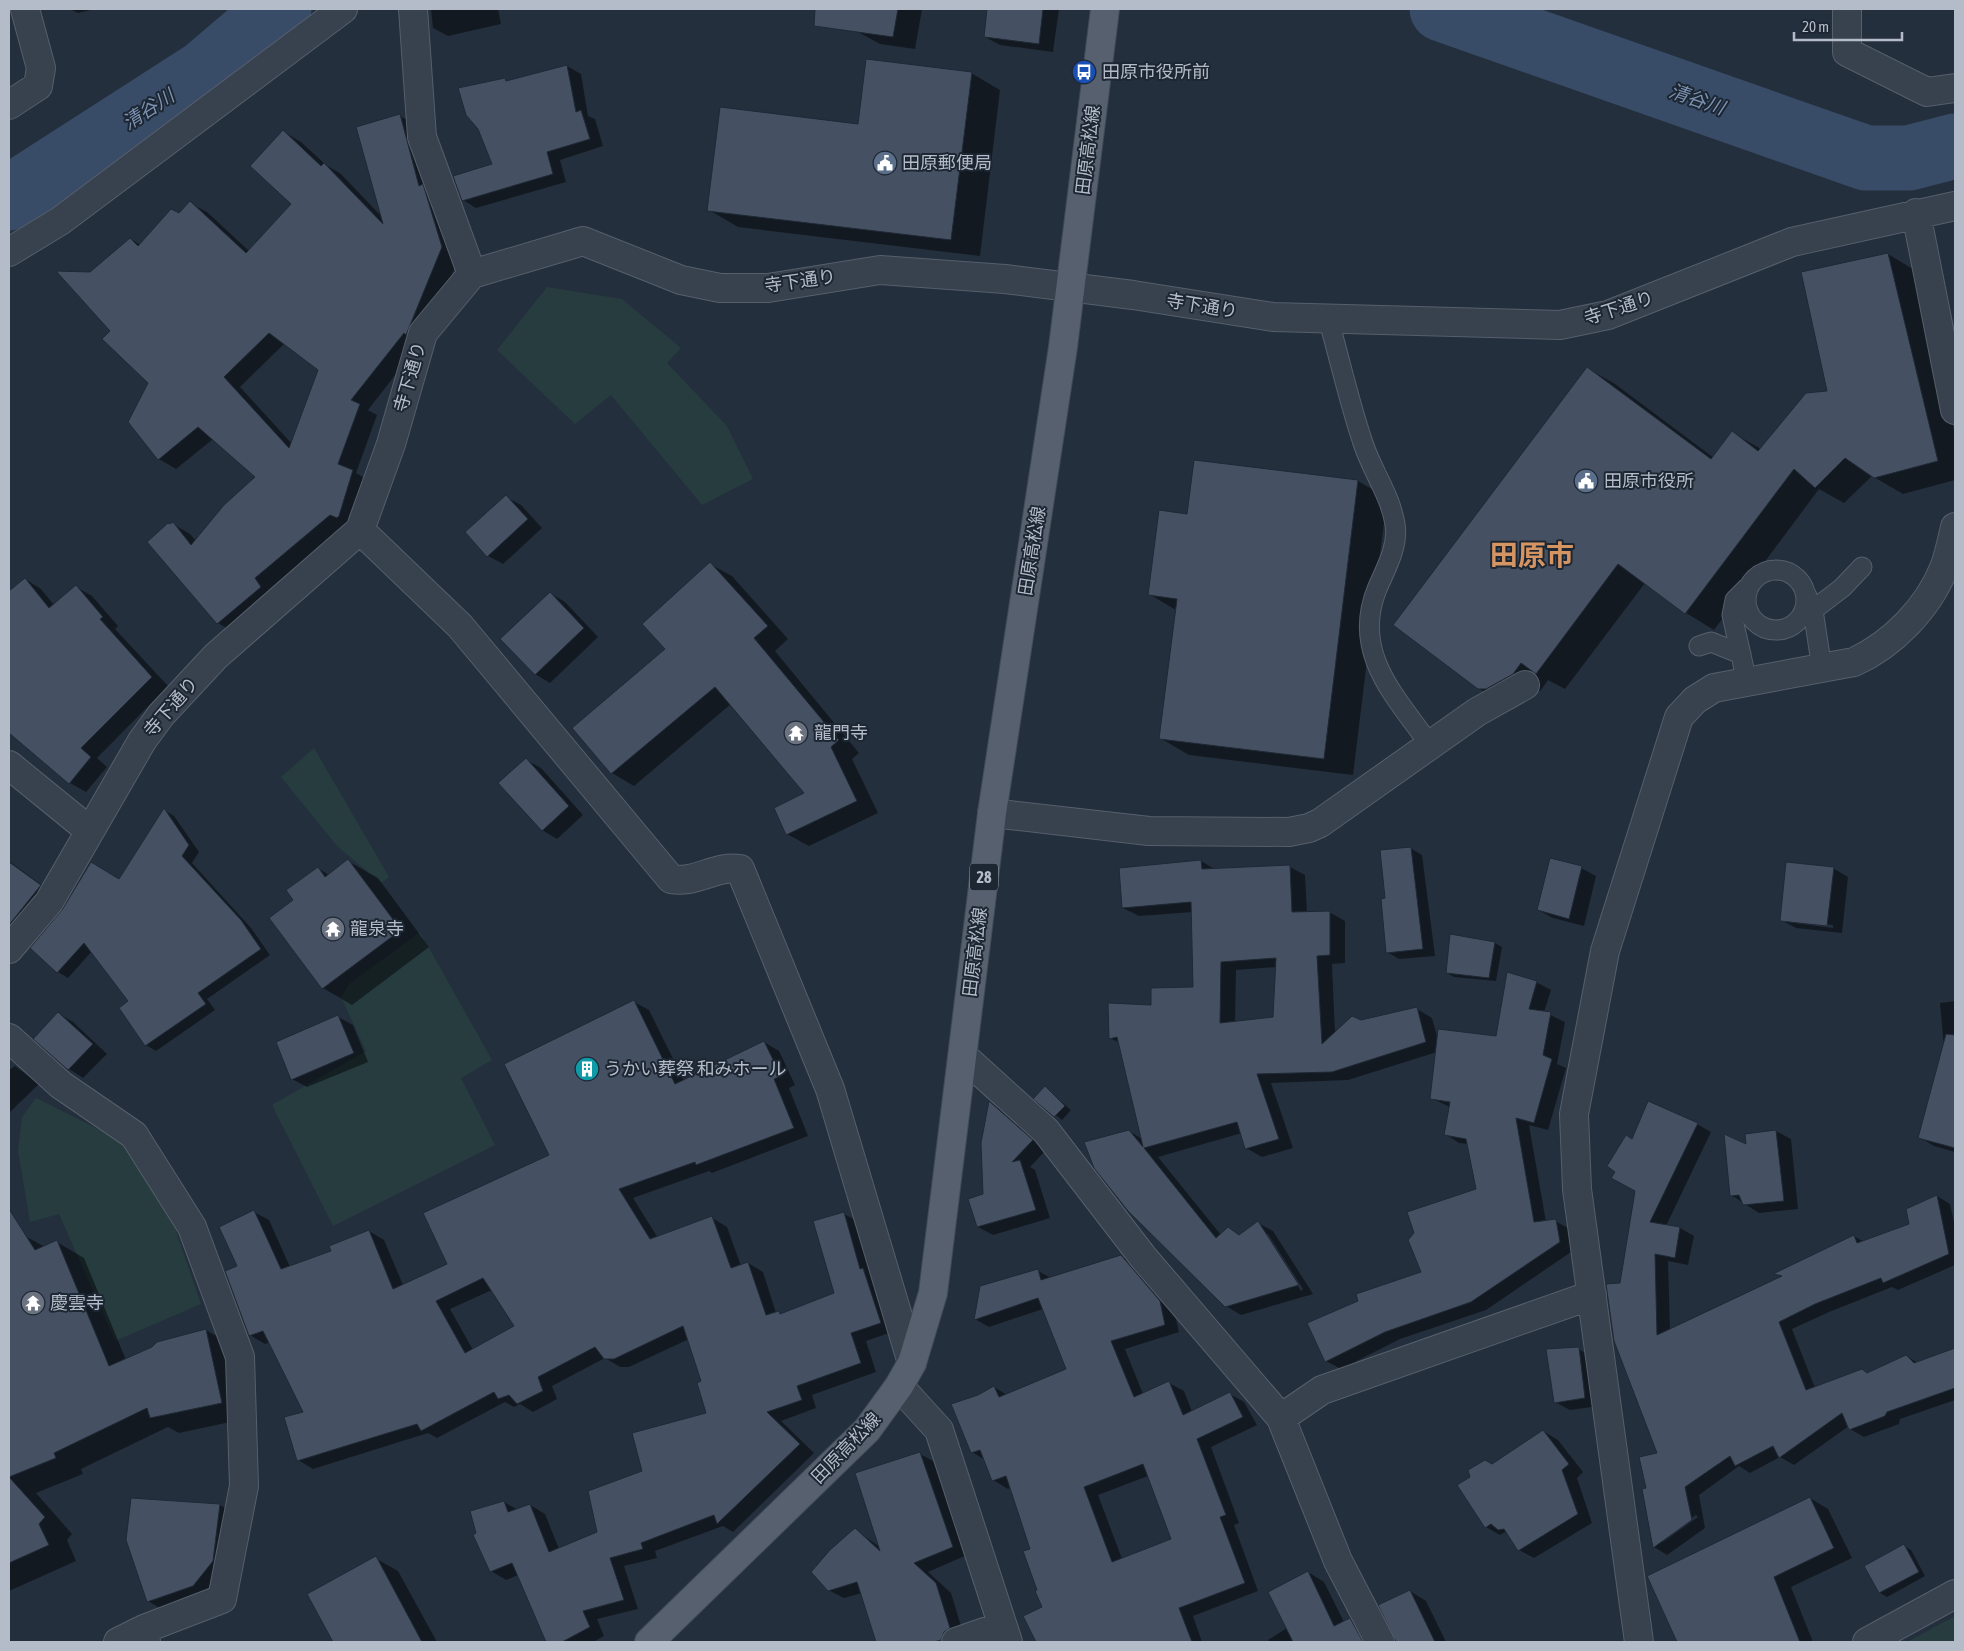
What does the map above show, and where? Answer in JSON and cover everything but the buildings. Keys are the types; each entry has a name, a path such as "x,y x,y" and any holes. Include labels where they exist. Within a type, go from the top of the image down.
{"main road":[{"name":"田原高松線","path":"649,1642 867,1430 899,1386 912,1363 933,1293 992,813 1071,288 1105,9"}],"street":[{"path":"9,105 38,86 41,68 25,9"},
{"path":"9,252 60,221 343,9"},
{"path":"413,9 422,137 472,274"},
{"path":"1848,9 1847,52 1927,92 1955,88"},
{"name":"寺下通り","path":"9,949 48,902 142,740 161,715 216,656 360,530 391,444 423,333 472,274 583,241 681,280 720,288 768,288 880,270 1006,278 1071,288 1133,294 1273,317 1560,325 1608,316 1792,242 1916,213 1955,206"},
{"path":"1916,213 1955,410"},
{"path":"1639,1642 1577,1189 1574,1114 1605,951 1680,717 1695,700 1714,688 1854,662 1875,652 1892,639 1930,595 1944,568 1955,527"},
{"path":"360,530 460,626 671,879 681,881 729,867 740,870 830,1090 912,1363"},
{"path":"992,813 1149,831 1289,832 1309,828 1320,823 1477,712 1525,685"},
{"path":"9,765 90,831"},
{"path":"9,1038 61,1086 134,1135 192,1227 240,1357 244,1486 222,1599 145,1635 118,1642"},
{"path":"963,1056 1046,1131 1143,1257 1281,1418 1338,1560 1380,1642"},
{"path":"1281,1418 1322,1390 1592,1295"},
{"path":"899,1386 939,1430 1005,1634 956,1642"},
{"path":"1867,1642 1955,1594"}],"lane":[{"path":"1328,318 1363,445 1388,496 1396,526 1392,552 1374,595 1369,621 1370,650 1383,680 1430,745"},
{"path":"1814,610 1842,588 1862,566"},
{"path":"1748,682 1732,615 1735,600 1764,572 1782,570 1798,580 1803,588 1814,610 1822,669"},
{"path":"1750,584 1746,604 1749,614 1755,622 1774,630 1783,629 1800,617 1805,598 1803,588"},
{"path":"1699,646 1710,642 1741,654"}],"green space":[{"path":"547,287 622,299 681,348 667,363 727,426 753,479 702,505 611,395 575,424 497,350"},
{"path":"314,748 389,877 381,883 337,846 281,777"},
{"path":"420,932 492,1060 461,1078 495,1145 333,1226 272,1105 366,1051 341,997 350,983"},
{"path":"36,1098 122,1141 175,1228 201,1304 115,1341 59,1214 30,1222 18,1151 22,1117"},
{"path":"1955,1616 1955,1642 1907,1642"}],"waterway":[{"name":"清谷川","path":"9,198 205,72 279,9"},
{"name":"清谷川","path":"1442,9 1866,158 1909,158 1955,146"}],"place":[{"name":"田原市役所前","path":"1084,72"},
{"name":"田原郵便局","path":"885,163"},
{"name":"田原市役所","path":"1586,481"},
{"name":"龍門寺","path":"796,733"},
{"name":"龍泉寺","path":"333,929"},
{"name":"うかい葬祭 和みホール","path":"587,1069"},
{"name":"慶雲寺","path":"33,1303"}],"district":[{"name":"田原市","path":"1532,555"}]}
